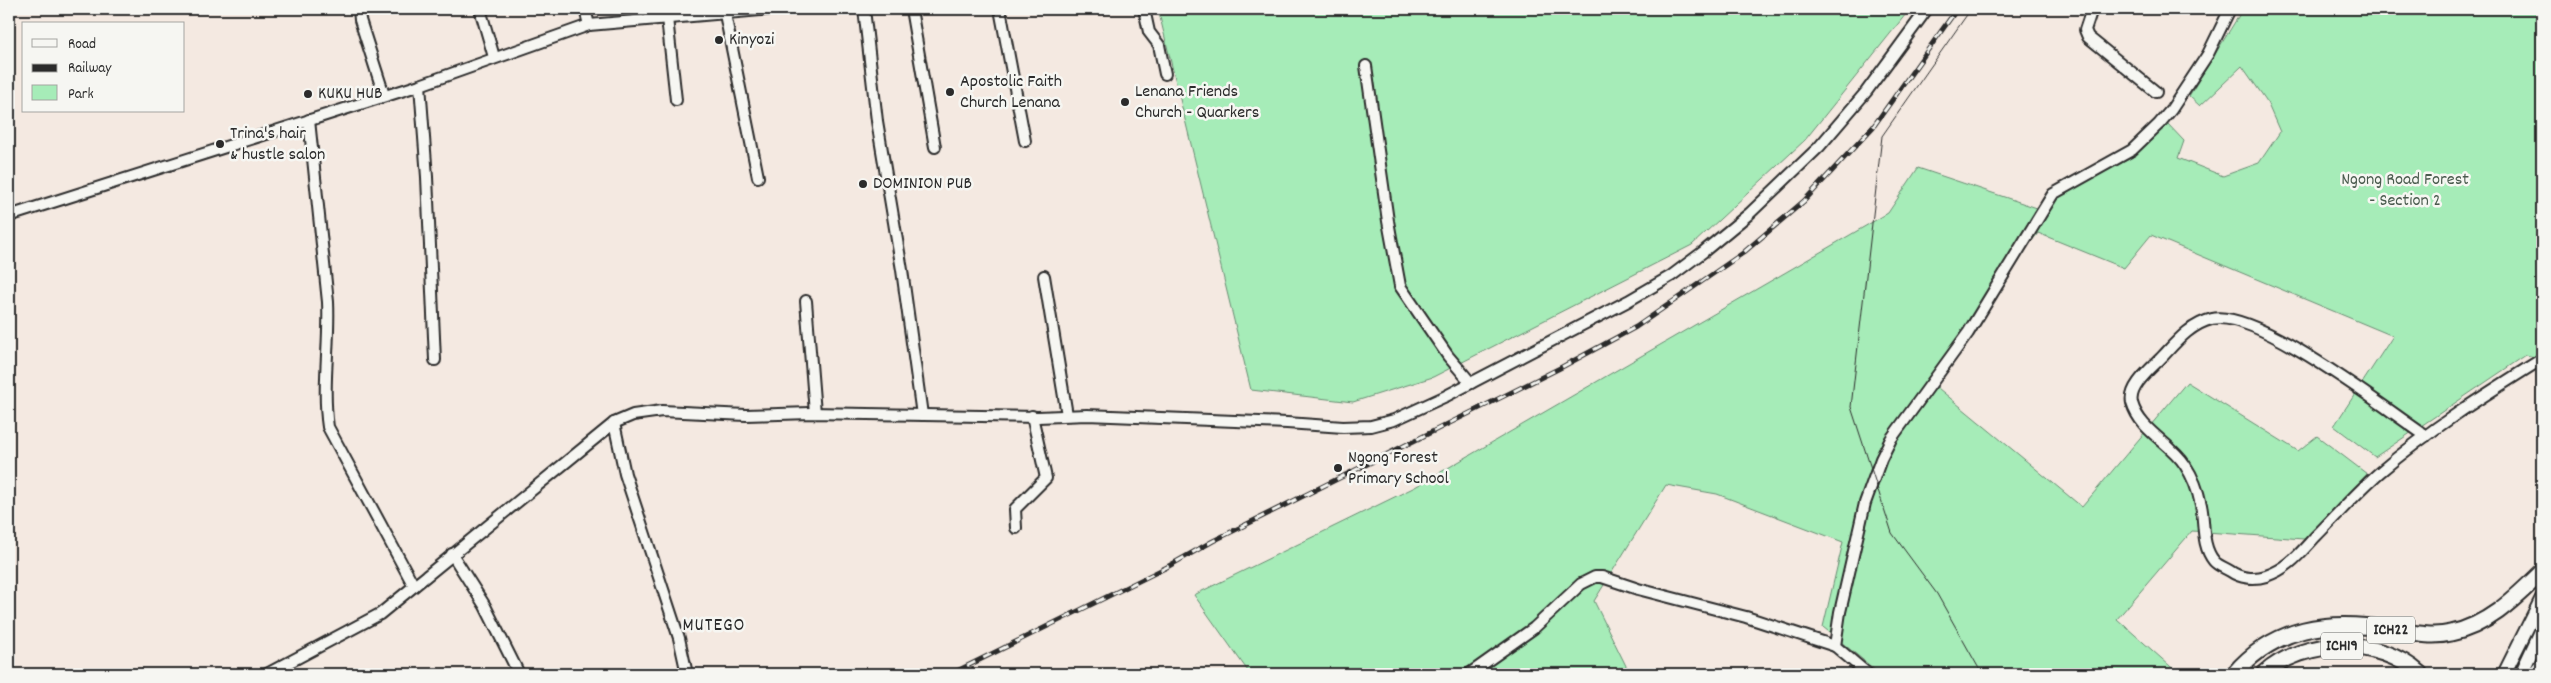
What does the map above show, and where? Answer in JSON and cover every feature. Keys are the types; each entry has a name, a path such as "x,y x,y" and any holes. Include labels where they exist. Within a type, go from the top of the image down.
{"highway":[{"name":"ICH22","path":"2234,674 2255,654 2280,638 2321,626 2357,624 2422,635 2450,634 2472,627 2490,618 2512,601 2542,572"},
{"name":"ICH19","path":"2264,674 2271,668 2299,654 2338,646 2375,651 2397,659 2420,674"},
{"path":"2535,674 2542,666"}],"main road":[{"path":"2504,674 2542,598"},
{"path":"2521,674 2542,629"}],"street":[{"path":"359,9 360,20 384,95"},
{"path":"480,9 494,57"},
{"path":"585,9 589,25"},
{"path":"9,216 420,85 494,57 589,25 725,11 772,9"},
{"path":"864,9 877,121 902,270 922,414"},
{"path":"911,9 935,147"},
{"path":"1000,9 1025,142"},
{"path":"1144,9 1149,32 1159,45 1165,74"},
{"path":"267,674 286,670 380,614 614,423 633,415 662,411 746,415 815,413 1067,415 1288,422 1343,427 1371,426 1394,420 1471,383 1671,276 1726,234 1786,180 1830,134 1866,92 1927,9"},
{"path":"2092,9 2085,30 2088,37 2156,92"},
{"path":"1835,646 1840,612 1865,504 1881,459 1891,439 1968,333 2054,194 2132,150 2159,124 2171,110 2208,54 2230,9"},
{"path":"725,11 758,177"},
{"path":"667,18 676,100"},
{"path":"1366,66 1388,221 1400,286 1448,356 1471,383"},
{"path":"420,85 435,360"},
{"path":"309,120 330,330 325,408 328,427 414,586"},
{"path":"1044,276 1067,415"},
{"path":"806,301 815,413"},
{"path":"2426,436 2320,364 2263,330 2234,319 2214,318 2195,326 2177,340 2138,384 2132,394 2132,402 2146,428 2183,462 2194,480 2201,506 2205,543 2214,561 2239,578 2265,577 2290,564 2378,474 2426,436 2542,359"},
{"path":"1016,528 1015,510 1046,478 1032,416"},
{"path":"614,423 625,474 679,638 687,674"},
{"path":"452,554 485,606 519,674"},
{"path":"1469,674 1534,628 1581,584 1595,577 1602,577 1655,594 1703,604 1835,646 1868,674"}],"green space":[{"path":"1158,9 1910,9 1805,140 1692,245 1433,377 1353,402 1251,390"},
{"name":"Ngong Road Forest - Section 2","path":"2243,9 2542,9 2542,359 2526,355 2375,457 2334,426 2393,336 2151,235 2124,268 2038,233 1927,379 2082,507 2187,382 2298,451 2317,436 2367,474 2304,539 2192,531 2117,619 2179,674 1880,674 1823,627 1843,542 1717,494 1666,485 1594,601 1630,674 1250,674 1194,595 1415,487 1888,213 1918,168 2037,208 2133,157 2167,123 2184,141 2178,158 2223,176 2259,163 2280,132 2266,100 2242,66 2200,106 2189,96"}],"tram line":[{"path":"1971,9 1882,136 1851,407 1892,533 1937,594 1982,674"}],"railway":[{"path":"951,674 1560,368 1636,327 1743,253 1804,201 1873,127 1957,9"}],"place":[{"name":"Kinyozi","path":"719,40"},
{"name":"Apostolic Faith Church Lenana","path":"950,92"},
{"name":"KUKU HUB","path":"308,94"},
{"name":"Lenana Friends Church - Quarkers","path":"1125,102"},
{"name":"Trina's hair & hustle salon","path":"220,144"},
{"name":"DOMINION PUB","path":"863,184"},
{"name":"Ngong Forest Primary School","path":"1338,468"}],"district":[{"name":"MUTEGO","path":"714,626"}]}
